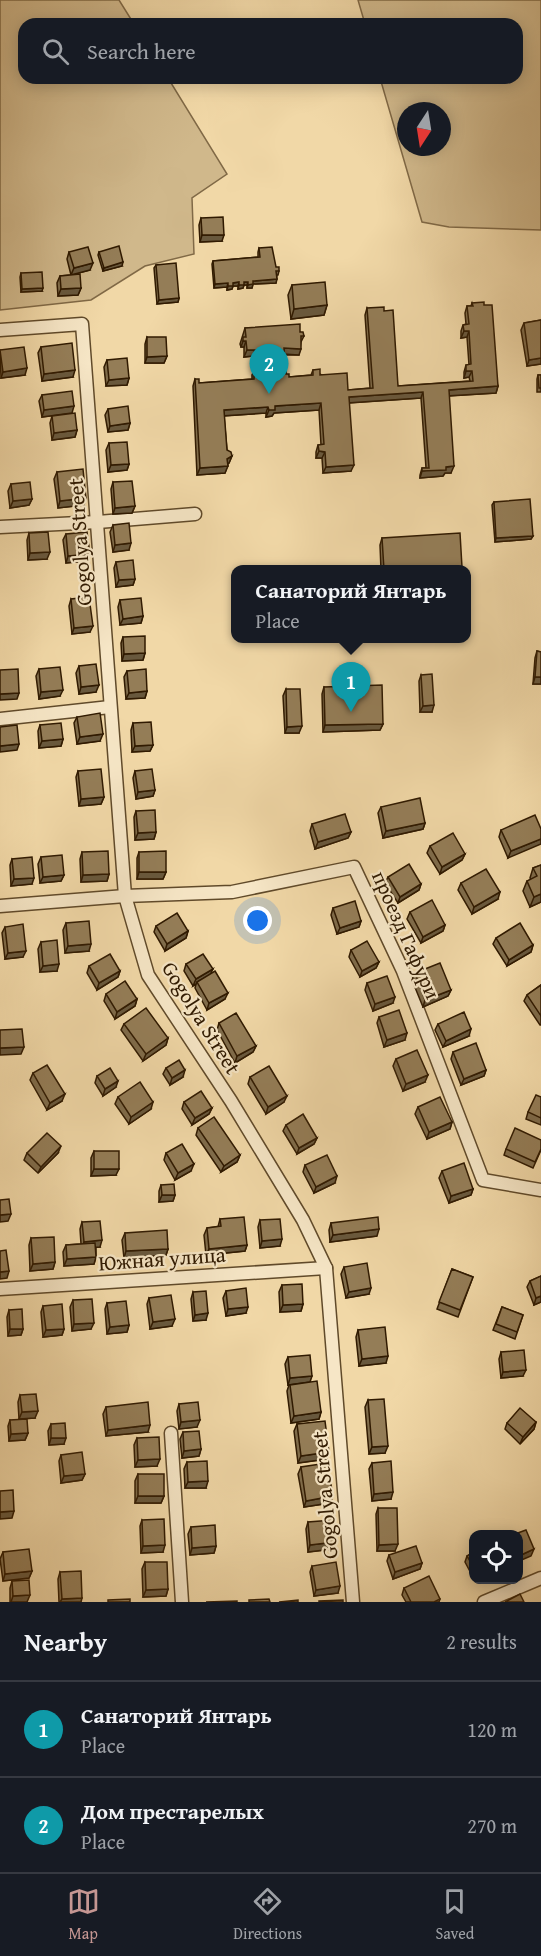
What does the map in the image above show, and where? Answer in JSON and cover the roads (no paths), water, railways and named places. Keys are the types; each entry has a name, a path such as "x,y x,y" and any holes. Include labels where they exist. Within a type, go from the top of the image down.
{"street":[{"name":"Gogolya Street","path":"0,330 82,324 125,896 148,975 231,1101 303,1220 326,1268 353,1602"},
{"path":"0,528 195,514"},
{"path":"0,719 110,707"},
{"name":"проезд Гафури","path":"125,896 232,891 354,867 403,971 483,1180 541,1190"},
{"path":"0,906 125,896"},
{"name":"Южная улица","path":"0,1289 326,1268"},
{"path":"171,1433 182,1602"},
{"path":"484,1602 541,1578"}],"place":[{"name":"Дом престарелых","path":"269,394"},
{"name":"Санаторий Янтарь","path":"351,712"}]}
